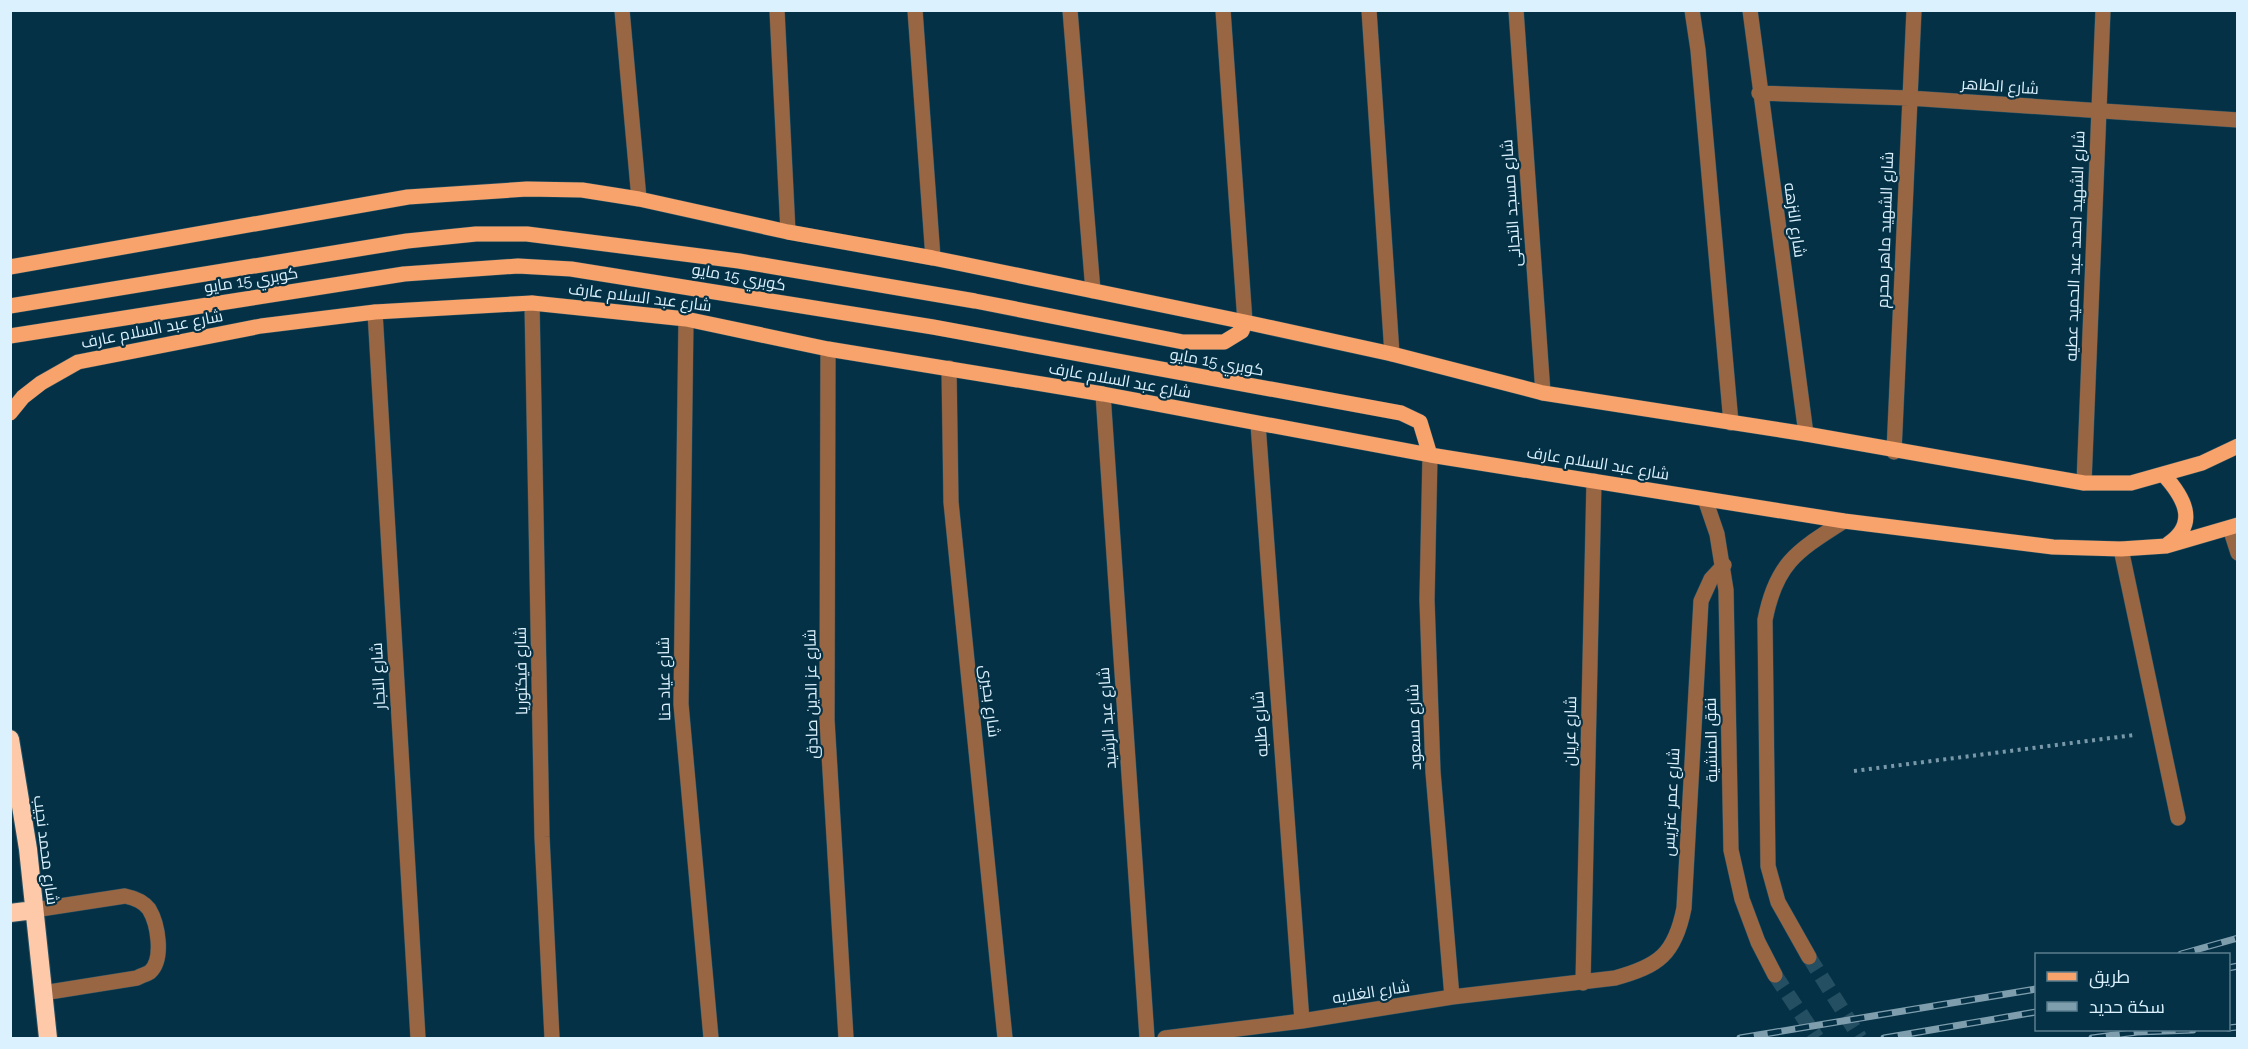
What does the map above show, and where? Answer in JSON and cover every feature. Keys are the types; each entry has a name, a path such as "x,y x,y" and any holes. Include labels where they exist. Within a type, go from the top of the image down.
{"highway":[{"name":"شارع محمد نجيب","path":"10,739 28,849 48,1038"},
{"path":"10,913 34,910"}],"main road":[{"path":"10,267 408,197 527,189 582,190 639,199 788,232 933,258 1245,322 1392,354 1543,393 1806,434 1894,452 2084,483 2131,483 2202,463 2238,446"},
{"name":"كوبري 15 مايو","path":"10,306 407,241 476,234 526,234 739,261 975,301 1183,342 1212,344 1235,337 1242,331 1245,322"},
{"name":"كوبري 15 مايو","path":"10,336 405,274 518,266 571,269 633,277 1110,359 1195,377 1401,413 1420,422 1430,455"},
{"name":"شارع عبد السلام عارف","path":"10,413 23,397 41,383 78,362 261,326 375,312 532,303 686,319 828,349 1103,394 1430,455 1844,521 2053,547 2121,549 2166,546 2234,526"},
{"path":"2163,474 2183,499 2186,512 2183,527 2176,539 2166,546"}],"street":[{"path":"622,10 639,199"},
{"path":"777,10 788,232"},
{"path":"915,10 933,258"},
{"path":"1070,10 1093,291"},
{"path":"1223,10 1245,322"},
{"path":"1369,10 1392,354"},
{"name":"شارع مسجد التجانى","path":"1515,10 1543,393"},
{"path":"1692,10 1698,50 1731,423"},
{"name":"شارع النزهه","path":"1750,10 1759,93 1806,434"},
{"name":"شارع الشهيد ماهر محرم","path":"1894,452 1914,10"},
{"name":"شارع الشهيد احمد عبد الحميد عطيه","path":"2084,483 2097,111 2103,10"},
{"name":"شارع الطاهر","path":"1759,93 1909,98 2238,120"},
{"name":"شارع فيكتوريا","path":"532,303 542,837 552,1038"},
{"name":"شارع النجار","path":"375,312 418,1038"},
{"name":"شارع عياد حنا","path":"686,319 681,704 711,1038"},
{"name":"شارع عز الدين صادق","path":"828,349 827,720 846,1038"},
{"name":"شارع بحيرى","path":"949,368 951,502 1005,1038"},
{"name":"شارع عبد الرشيد","path":"1103,394 1147,1038"},
{"name":"شارع طلبه","path":"1258,424 1302,1021"},
{"name":"شارع مسعود","path":"1430,455 1427,600 1433,772 1452,997"},
{"name":"شارع عريان","path":"1583,982 1594,481"},
{"name":"نفق المنشية","path":"1705,499 1724,565 1728,619 1731,850 1742,899 1758,942 1775,975"},
{"path":"1809,957 1778,902 1768,866 1765,620 1771,592 1785,566 1805,546 1844,521"},
{"path":"2234,526 2238,553"},
{"path":"2121,549 2178,818"},
{"name":"شارع عمر عتريس","path":"1583,982 1640,971 1662,957 1678,936 1684,908 1701,601 1711,579 1724,565"},
{"path":"34,910 125,896 139,899 152,915 158,944 158,959 150,972 137,978 43,993"},
{"name":"شارع الغلايه","path":"1165,1038 1302,1021 1452,997 1583,982"}],"path":[{"path":"1854,771 2159,731"}],"tunnel":[{"path":"1809,957 1860,1038"},
{"path":"1775,975 1817,1038"}],"railway":[{"path":"2185,953 2238,938"},
{"path":"2230,968 2238,966"},
{"path":"1740,1038 2035,989"},
{"path":"1884,1038 2035,1012"},
{"path":"2230,1028 2238,1027"},
{"path":"2092,1038 2165,1031"}]}
